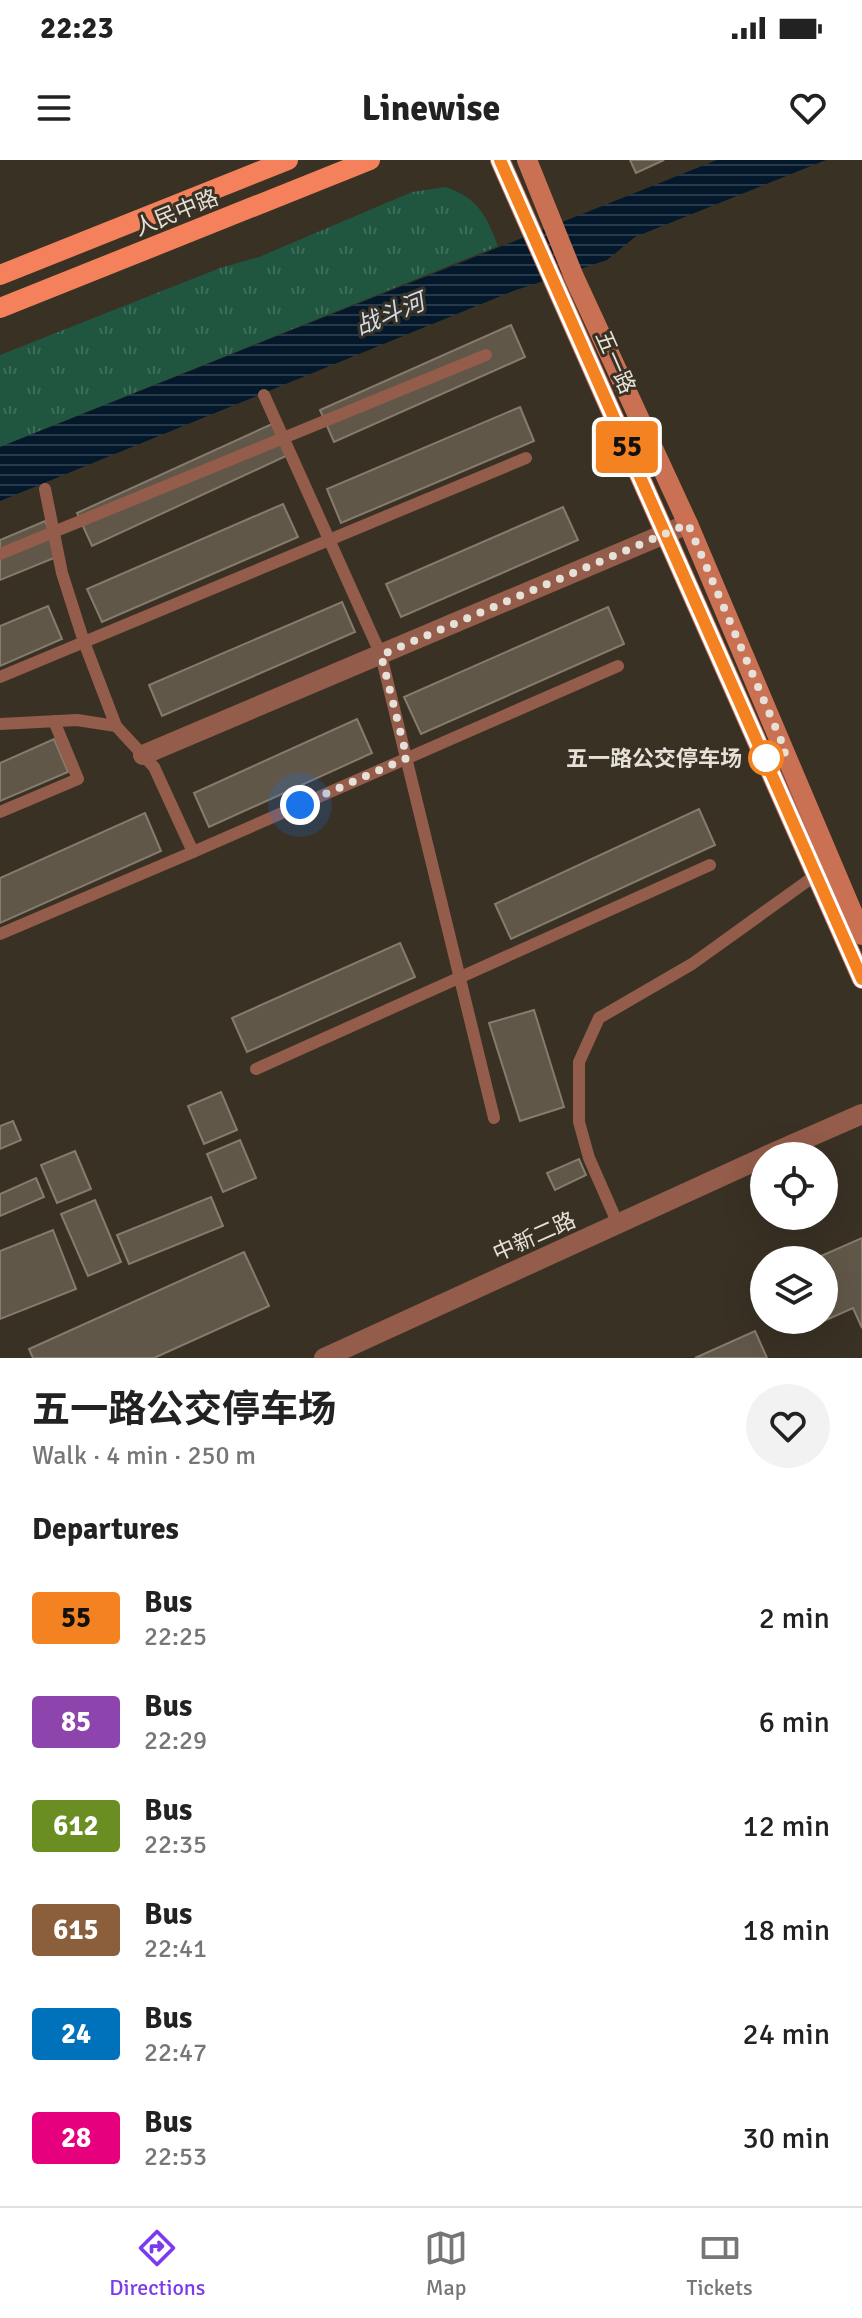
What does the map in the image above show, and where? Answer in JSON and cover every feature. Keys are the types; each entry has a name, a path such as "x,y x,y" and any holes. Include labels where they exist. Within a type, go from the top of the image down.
{"main road":[{"name":"人民中路","path":"0,275 288,160"},
{"name":"人民中路","path":"0,308 370,160"},
{"name":"五一路","path":"500,160 531,231 564,280 688,524 862,935"},
{"name":"五一路","path":"527,160 552,223 564,280 862,979"}],"street":[{"path":"143,755 688,524"},
{"name":"中新二路","path":"797,1142 862,1114"},
{"name":"中新二路","path":"324,1358 750,1163"}],"lane":[{"path":"0,554 486,355"},
{"path":"264,395 381,655 494,1118"},
{"path":"0,677 526,458"},
{"path":"45,489 62,573 116,726 154,767 193,852"},
{"path":"0,934 618,666"},
{"path":"0,724 77,720 116,726"},
{"path":"0,812 78,779 54,721"},
{"path":"618,1224 589,1158 579,1122 579,1062 599,1018 692,964 832,863"},
{"path":"256,1069 710,865"}],"green space":[{"path":"446,187 467,197 480,209 498,246 0,447 0,355 220,268 259,257 412,192"}],"water":[{"name":"战斗河","path":"717,160 826,160 635,237 607,260 513,291 0,501 0,447"}],"building":[{"path":"630,160 664,160 636,173"},
{"path":"511,325 525,357 334,442 320,410"},
{"path":"520,407 534,441 341,523 327,489"},
{"path":"272,424 286,456 92,546 77,513"},
{"path":"283,504 298,537 102,622 87,589"},
{"path":"563,507 578,540 401,617 386,584"},
{"path":"45,521 59,556 0,580 0,540"},
{"path":"342,602 355,632 162,716 149,685"},
{"path":"48,606 62,639 0,666 0,626"},
{"path":"608,607 624,644 421,734 404,697"},
{"path":"357,719 372,753 209,827 194,793"},
{"path":"54,739 68,772 0,801 0,763"},
{"path":"699,809 715,845 511,939 495,904"},
{"path":"145,813 161,851 0,923 0,878"},
{"path":"400,943 415,977 247,1052 232,1018"},
{"path":"534,1010 564,1107 520,1121 489,1023"},
{"path":"221,1092 237,1130 204,1144 188,1106"},
{"path":"13,1121 21,1140 0,1149 0,1126"},
{"path":"240,1140 256,1178 223,1192 207,1154"},
{"path":"75,1151 91,1189 57,1203 41,1165"},
{"path":"579,1159 586,1175 555,1190 547,1173"},
{"path":"36,1178 44,1197 0,1216 0,1194"},
{"path":"211,1197 223,1226 129,1264 117,1235"},
{"path":"95,1200 121,1262 88,1276 61,1214"},
{"path":"53,1230 76,1289 0,1319 0,1251"},
{"path":"862,1238 862,1328 853,1308 838,1315 838,1249"},
{"path":"244,1252 269,1306 154,1358 33,1358 29,1349"},
{"path":"750,1333 756,1334 767,1358 695,1358"}],"bus line":[{"name":"55","path":"500,160 862,979"}],"place":[{"name":"五一路公交停车场","path":"766,758"}],"route":[{"path":"300,805 407,758 381,655 688,524 786,752 766,758"}]}
